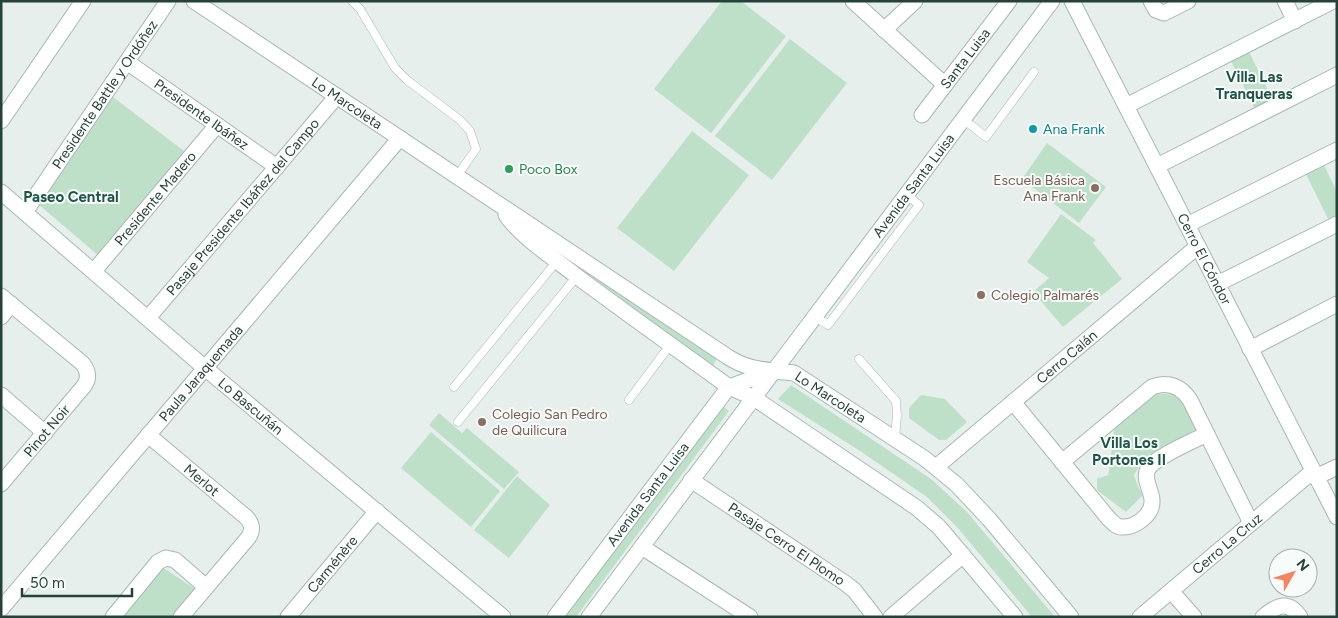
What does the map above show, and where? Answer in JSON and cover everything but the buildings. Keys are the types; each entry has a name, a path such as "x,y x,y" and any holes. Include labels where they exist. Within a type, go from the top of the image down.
{"street":[{"path":"1,122 83,1"},
{"name":"Presidente Battle y Ordóñez","path":"25,212 168,1"},
{"path":"853,1 945,85"},
{"path":"884,30 915,1"},
{"name":"Santa Luisa","path":"922,116 1009,1"},
{"name":"Avenida Santa Luisa","path":"589,617 1052,1"},
{"name":"Cerro El Cóndor","path":"1072,1 1337,517"},
{"path":"1156,7 1169,11 1188,1"},
{"path":"1285,1 1295,21"},
{"path":"1126,106 1333,1"},
{"name":"Lo Marcoleta","path":"195,2 740,364 755,369 794,373 936,467 973,501 1071,617"},
{"name":"Presidente Ibáñez","path":"127,62 277,167"},
{"path":"1157,166 1337,75"},
{"name":"Pasaje Presidente Ibáñez del Campo","path":"148,318 337,96"},
{"name":"Presidente Madero","path":"94,271 217,125"},
{"name":"Paula Jaraquemada","path":"1,609 400,138"},
{"path":"1187,225 1337,150"},
{"name":"Lo Bascuñán","path":"1,192 205,368 503,617"},
{"name":"Lo Marcoleta","path":"498,204 512,224 556,261 670,345 729,387 754,398 917,508 964,555 1015,617"},
{"path":"1217,284 1337,224"},
{"name":"Cerro Calán","path":"936,467 1198,246"},
{"path":"1,317 6,300"},
{"name":"Pinot Noir","path":"1,484 84,386 88,376 82,363 6,300"},
{"path":"1250,349 1337,304"},
{"path":"729,387 774,371"},
{"path":"1062,462 1149,389 1159,385 1172,385 1183,391 1190,400 1251,523"},
{"name":"Avenida Santa Luisa","path":"554,617 729,387"},
{"path":"1,396 45,433"},
{"path":"1013,402 1110,519 1120,527 1131,526 1148,515 1151,510 1152,500 1145,476 1149,467 1157,460 1207,434"},
{"name":"Merlot","path":"148,435 246,517 252,527 248,538 206,587"},
{"name":"Cerro La Cruz","path":"1140,617 1251,523 1315,474 1337,467"},
{"name":"Pasaje Cerro El Plomo","path":"691,480 845,583 854,590 875,617"},
{"name":"Carménère","path":"288,617 377,512"},
{"path":"642,547 750,617"},
{"path":"891,617 964,555"},
{"path":"113,617 158,562 166,558 175,560 206,587 181,617"},
{"path":"1172,590 1194,617"},
{"path":"1263,617 1273,608 1284,606 1293,608 1300,617"}],"lane":[{"path":"352,1 360,9 395,68 407,80 460,120 470,131 476,149 457,176"},
{"path":"963,119 986,137 1034,72"},
{"path":"454,387 556,261"},
{"path":"458,422 577,276"},
{"path":"629,400 670,345"},
{"path":"859,359 896,401 896,439"}],"green space":[{"path":"722,1 741,1 786,36 711,133 654,89"},
{"path":"790,39 847,83 772,180 715,136"},
{"path":"1248,50 1274,102 1256,111 1230,59"},
{"path":"113,97 184,151 99,256 38,204"},
{"path":"692,131 749,175 674,271 617,228"},
{"path":"1047,143 1106,187 1079,223 1022,179"},
{"path":"1324,165 1337,192 1337,217 1329,221 1306,174"},
{"path":"1061,214 1096,240 1093,243 1122,279 1063,327 1033,292 1049,278 1027,262"},
{"path":"567,258 717,357 713,366 695,354"},
{"path":"791,385 931,479 967,512 1055,617 1032,617 957,527 927,497 860,451 778,399"},
{"path":"1154,394 1172,394 1183,400 1196,429 1144,459 1134,475 1143,495 1126,512 1097,490 1097,479 1108,475 1115,427"},
{"path":"921,395 945,399 967,422 946,440 939,440 909,418 909,408"},
{"path":"720,404 729,411 576,617 561,617"},
{"path":"439,413 462,433 467,428 519,472 504,489 429,425"},
{"path":"431,432 500,491 471,527 401,468"},
{"path":"517,476 550,505 509,558 474,530"},
{"path":"162,567 195,589 172,617 120,617"}],"place":[{"name":"Ana Frank","path":"1033,129"},
{"name":"Poco Box","path":"509,169"},
{"name":"Escuela Básica Ana Frank","path":"1095,188"},
{"name":"Colegio Palmarés","path":"981,295"},
{"name":"Colegio San Pedro de Quilicura","path":"482,422"}],"district":[{"name":"Villa Las Tranqueras","path":"1254,86"},
{"name":"Paseo Central","path":"71,197"},
{"name":"Villa Los Portones II","path":"1129,452"}]}
